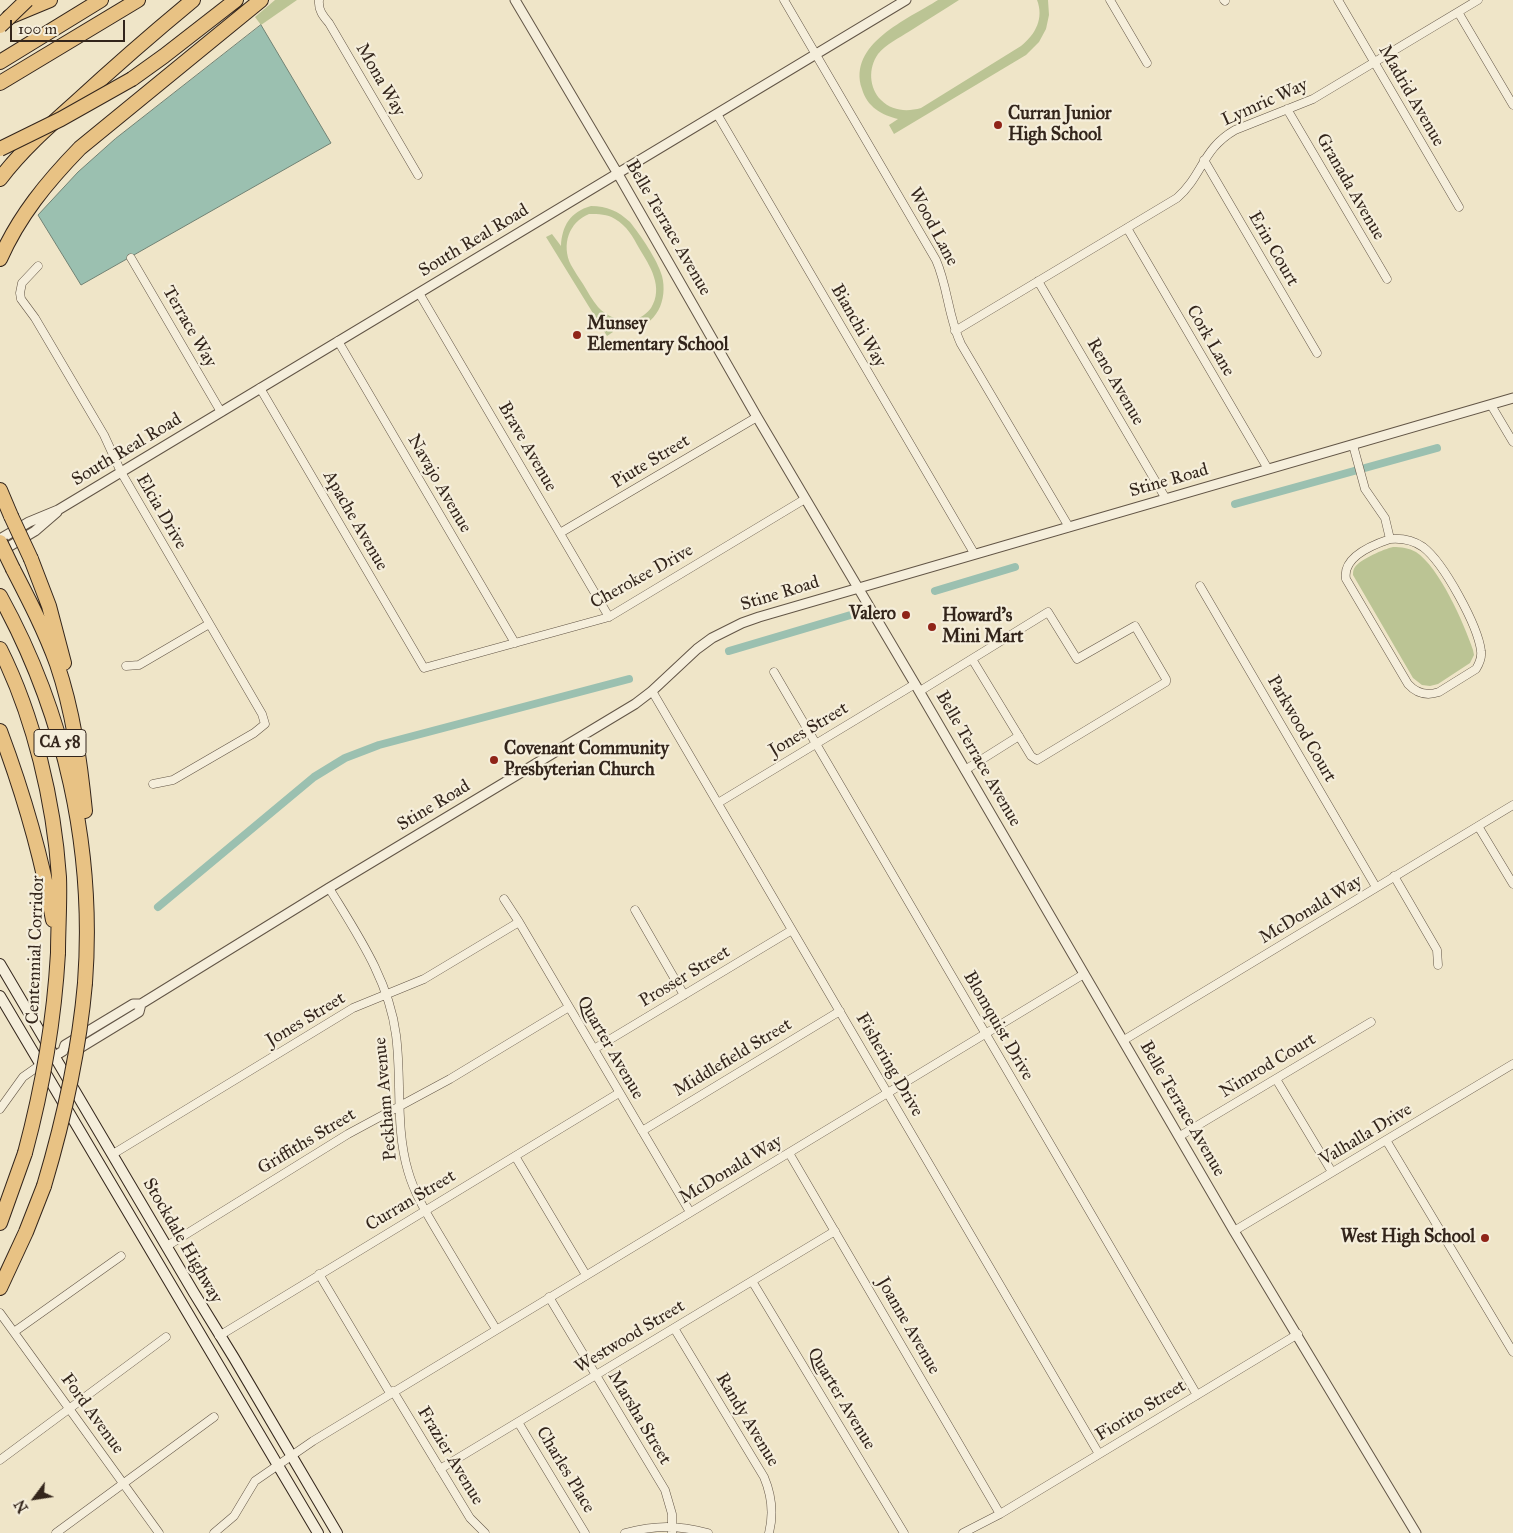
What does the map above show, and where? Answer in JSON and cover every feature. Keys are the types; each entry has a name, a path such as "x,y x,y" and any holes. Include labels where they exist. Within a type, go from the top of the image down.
{"highway":[{"path":"0,26 27,0"},
{"path":"0,20 50,0"},
{"path":"0,62 100,0"},
{"path":"0,83 138,0"},
{"path":"0,155 188,0"},
{"path":"0,179 17,158 61,116 193,0"},
{"path":"0,149 132,79 236,0"},
{"path":"0,259 13,232 30,204 80,148 261,0"},
{"path":"0,490 31,559 49,606 69,688 85,815 87,900"},
{"path":"0,541 52,651 63,683 74,730"},
{"name":"CA 58","path":"0,596 35,670 64,756 80,828 88,929 79,1038 69,1092 44,1186 26,1232 0,1288"},
{"name":"Centennial Corridor","path":"0,649 16,686 29,725 48,800 59,878 58,949 54,1007 40,1098 25,1153 0,1223"},
{"path":"0,732 18,778 36,836 58,949"}],"main road":[{"name":"Stockdale Highway","path":"0,964 59,1054 113,1154 219,1336 284,1460 318,1533"},
{"name":"Stockdale Highway","path":"0,996 284,1460 337,1533"}],"street":[{"name":"Mona Way","path":"319,0 318,7 323,16 329,23 418,176"},
{"name":"Belle Terrace Avenue","path":"515,0 1234,1231 1298,1334 1416,1533"},
{"name":"Wood Lane","path":"784,0 936,260 945,285 955,331 1069,527"},
{"name":"South Real Road","path":"0,541 29,522 58,510 906,0"},
{"path":"1110,0 1147,63"},
{"name":"Madrid Avenue","path":"1338,0 1459,207"},
{"name":"Lymric Way","path":"955,331 1181,194 1194,179 1210,151 1235,130 1313,99 1478,0"},
{"path":"1458,12 1513,105"},
{"name":"Granada Avenue","path":"1287,109 1387,279"},
{"name":"Bianchi Way","path":"717,114 974,553"},
{"name":"Erin Court","path":"1204,160 1317,353"},
{"name":"Cork Lane","path":"1127,228 1268,469"},
{"name":"Terrace Way","path":"131,258 221,412"},
{"name":"Elcia Drive","path":"38,266 22,283 21,299 36,318 104,435 120,472 262,714 264,724 254,733 173,780 153,784"},
{"name":"Reno Avenue","path":"1038,281 1166,499"},
{"name":"Brave Avenue","path":"419,293 608,617"},
{"name":"Navajo Avenue","path":"338,341 514,643"},
{"name":"Apache Avenue","path":"260,388 424,668"},
{"name":"Stine Road","path":"40,1064 59,1054 71,1053 139,1012 141,1004 329,888 635,704 652,691 697,649 728,629 759,616 1513,398"},
{"path":"1491,405 1513,442"},
{"name":"Piute Street","path":"560,533 757,417"},
{"path":"1353,445 1361,476 1369,496 1385,518 1390,539"},
{"name":"Cherokee Drive","path":"424,668 608,617 805,499"},
{"name":"South Real Road","path":"0,552 42,526 58,510"},
{"path":"1390,539 1415,542 1430,554 1458,596 1474,629 1481,650 1480,663 1476,669 1433,694 1419,693 1408,684 1346,579 1346,568 1353,558 1380,542 1390,539"},
{"name":"Parkwood Court","path":"1200,586 1376,887"},
{"name":"Jones Street","path":"718,803 816,744 972,659 1048,612 1077,659 1135,626 1166,676 1166,682 1037,760 1031,756 1019,736"},
{"path":"126,666 139,665 209,624"},
{"path":"965,770 1019,736 972,659"},
{"name":"Blomquist Drive","path":"774,672 1197,1395"},
{"name":"Fishering Drive","path":"652,691 1100,1454"},
{"name":"McDonald Way","path":"1124,1040 1513,805"},
{"path":"1478,826 1513,884"},
{"path":"1394,876 1437,950 1438,964"},
{"name":"Peckham Avenue","path":"329,888 370,958 386,994 396,1032 403,1153 414,1188 496,1330"},
{"name":"Quarter Avenue","path":"504,899 690,1212"},
{"path":"635,910 684,995"},
{"name":"Jones Street","path":"113,1154 353,1008 424,979 519,922"},
{"name":"Prosser Street","path":"594,1049 792,930"},
{"name":"McDonald Way","path":"214,1533 234,1516 255,1482 284,1460 392,1392 1084,974"},
{"name":"Griffiths Street","path":"167,1246 348,1134 450,1079 569,1007"},
{"name":"Middlefield Street","path":"642,1131 840,1011"},
{"name":"Nimrod Court","path":"1180,1136 1371,1022"},
{"path":"0,1110 23,1077 40,1064"},
{"name":"Valhalla Drive","path":"1234,1231 1513,1064"},
{"path":"1276,1079 1332,1172"},
{"name":"Curran Street","path":"219,1336 620,1093"},
{"path":"1386,1140 1513,1352"},
{"name":"Joanne Avenue","path":"789,1153 1000,1514"},
{"path":"515,1156 586,1275"},
{"name":"Westwood Street","path":"440,1469 835,1231"},
{"path":"14,1332 121,1256"},
{"name":"Frazier Avenue","path":"319,1274 470,1518 485,1533"},
{"name":"Quarter Avenue","path":"752,1281 904,1533"},
{"name":"Marsha Street","path":"549,1297 665,1490 672,1514 672,1530"},
{"name":"Ford Avenue","path":"0,1313 159,1533"},
{"name":"Randy Avenue","path":"674,1328 764,1477 772,1504 772,1522 769,1533"},
{"name":"Fiorito Street","path":"1000,1514 1298,1334"},
{"path":"0,1460 166,1337"},
{"path":"56,1533 214,1417"},
{"name":"Charles Place","path":"518,1422 585,1533"},
{"path":"963,1533 1000,1514"},
{"path":"625,1533 644,1528 708,1533"}],"shaded area":[{"path":"275,0 297,0 261,25 255,17"},
{"path":"938,0 959,0 889,44 878,54 873,65 871,78 874,90 885,104 905,110 921,108 1021,46 1031,36 1037,25 1040,13 1037,0 1048,0 1049,15 1046,29 1039,42 1026,55 894,134 889,125 898,119 876,109 867,101 864,95 860,73 863,59 883,35"},
{"path":"261,25 331,143 81,285 38,215 78,172 115,139"},
{"path":"591,206 602,207 621,215 630,222 653,255 662,276 663,294 658,310 647,323 627,328 607,322 613,332 607,336 546,237 552,234 561,246 565,226 573,216","holes":["589,214 609,216 623,225 632,236 651,269 656,285 655,300 651,308 639,318 632,320 617,319 604,312 594,302 571,265 567,250 569,235 576,223"]},
{"path":"1393,547 1411,550 1425,559 1450,596 1464,625 1473,650 1474,655 1470,663 1438,684 1422,685 1413,678 1353,575 1355,567 1362,561"}],"waterway":[{"path":"1235,504 1437,448"},
{"path":"935,591 1015,567"},
{"path":"729,651 854,614"},
{"path":"158,907 314,777 345,758 379,745 629,679"}],"place":[{"name":"Curran Junior High School","path":"998,125"},
{"name":"Munsey Elementary School","path":"577,335"},
{"name":"Valero","path":"906,615"},
{"name":"Howard's Mini Mart","path":"932,627"},
{"name":"Covenant Community Presbyterian Church","path":"494,760"},
{"name":"West High School","path":"1485,1238"}]}
